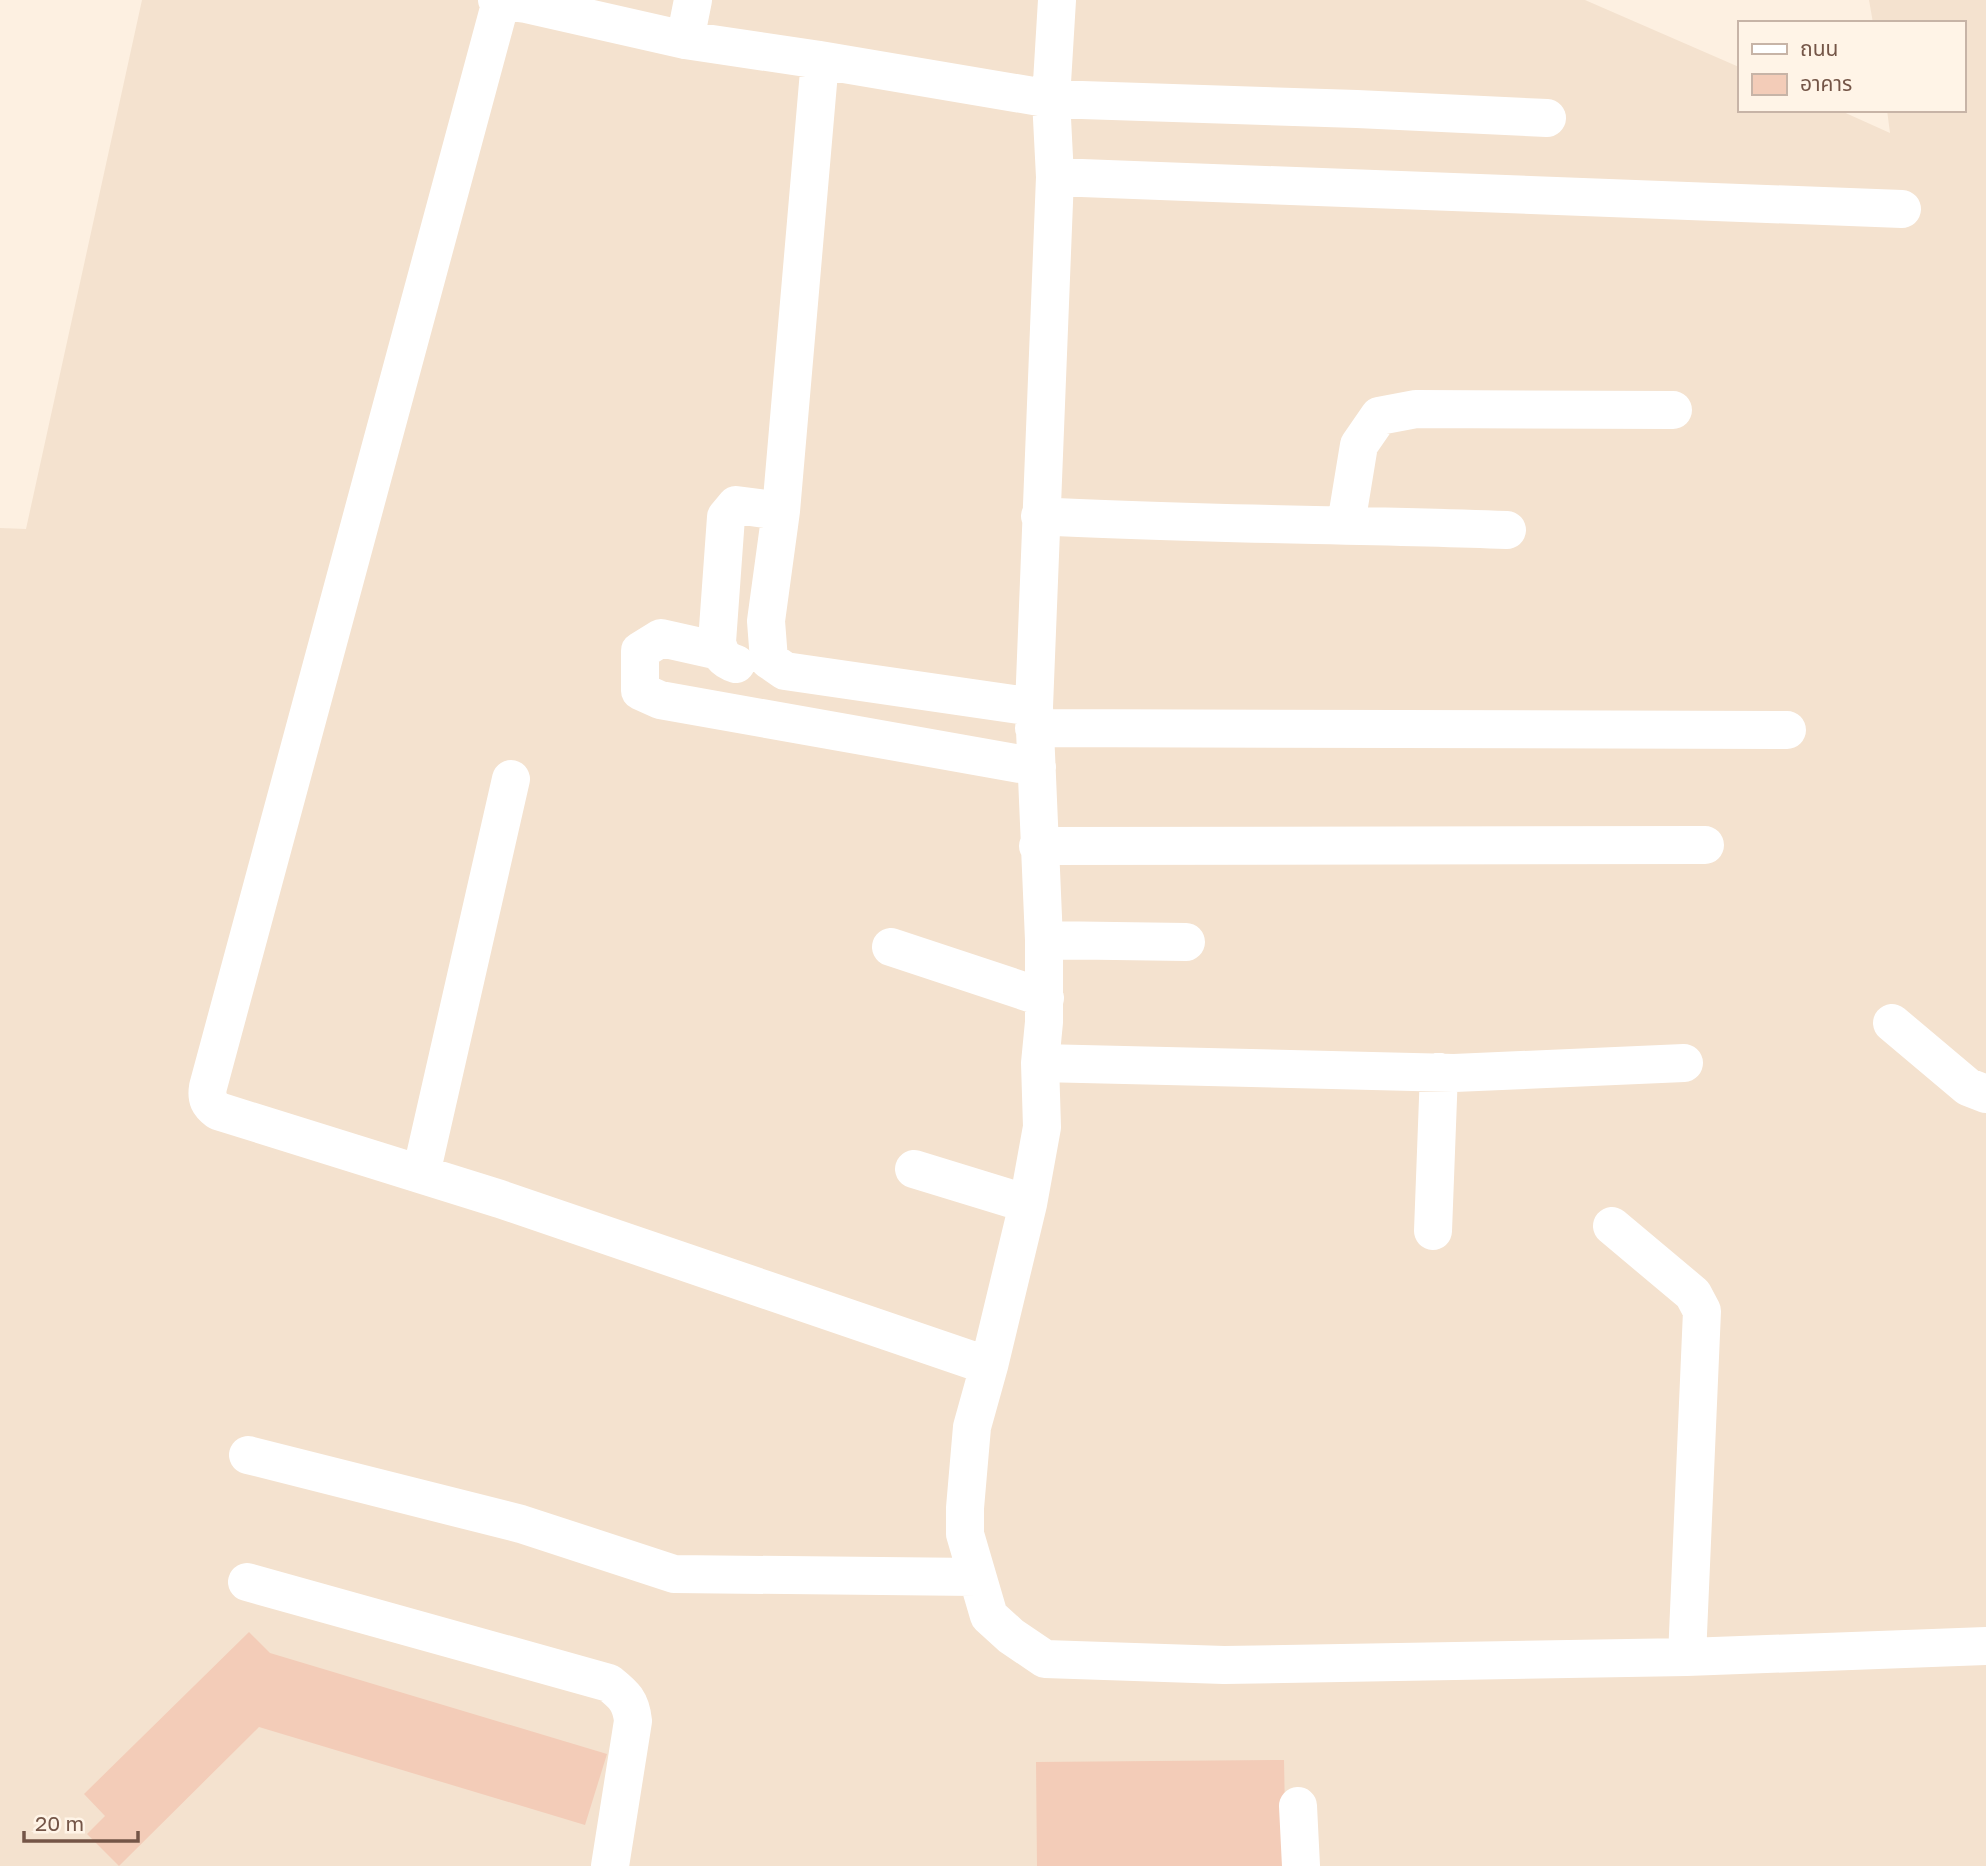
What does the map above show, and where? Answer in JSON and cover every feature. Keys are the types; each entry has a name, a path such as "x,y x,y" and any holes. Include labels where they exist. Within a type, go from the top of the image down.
{"street":[{"path":"685,40 693,0"},
{"path":"1057,0 1051,99 1055,177 1034,718 1044,940 1045,998 1040,1063 1042,1128 1028,1204 972,1427 965,1534 989,1616 1011,1636 1045,1659 1224,1665 1687,1657 1986,1646"},
{"path":"989,1366 421,1174 218,1111 209,1104 206,1095 513,1 685,40 1051,99 1357,108 1547,118"},
{"path":"785,671 769,660 766,621 781,511 820,60"},
{"path":"1055,177 1902,209"},
{"path":"1346,524 1359,445 1379,416 1416,409 1673,410"},
{"path":"781,511 736,505 726,517 717,642 719,651 727,662 752,668 930,692 1034,718 1787,730"},
{"path":"1040,516 1164,523 1346,524 1507,530"},
{"path":"719,651 661,638 640,651 640,691 660,700 1037,767"},
{"path":"923,747 930,692"},
{"path":"421,1174 511,779"},
{"path":"1038,846 1705,845"},
{"path":"1044,940 1186,942"},
{"path":"891,947 1045,998"},
{"path":"1892,1023 1968,1087 1986,1094"},
{"path":"1040,1063 1439,1072 1684,1063"},
{"path":"1433,1231 1439,1072"},
{"path":"914,1169 1028,1204"},
{"path":"1612,1226 1693,1294 1702,1311 1687,1657"},
{"path":"248,1455 521,1524 674,1574 977,1577"},
{"path":"247,1582 609,1683 626,1696 632,1706 633,1721 610,1866"},
{"path":"1298,1806 1301,1866"}],"shaded area":[{"path":"142,0 1585,0 1738,67 1738,112 1843,112 1890,133 1887,112 1965,112 1965,21 1873,21 1869,0 1986,0 1986,1866 0,1866 0,528 26,529"}],"building":[{"path":"249,1632 270,1653 607,1754 585,1825 259,1727 119,1866 87,1834 105,1816 84,1794"},
{"path":"1284,1760 1286,1866 1037,1866 1036,1762"}]}
